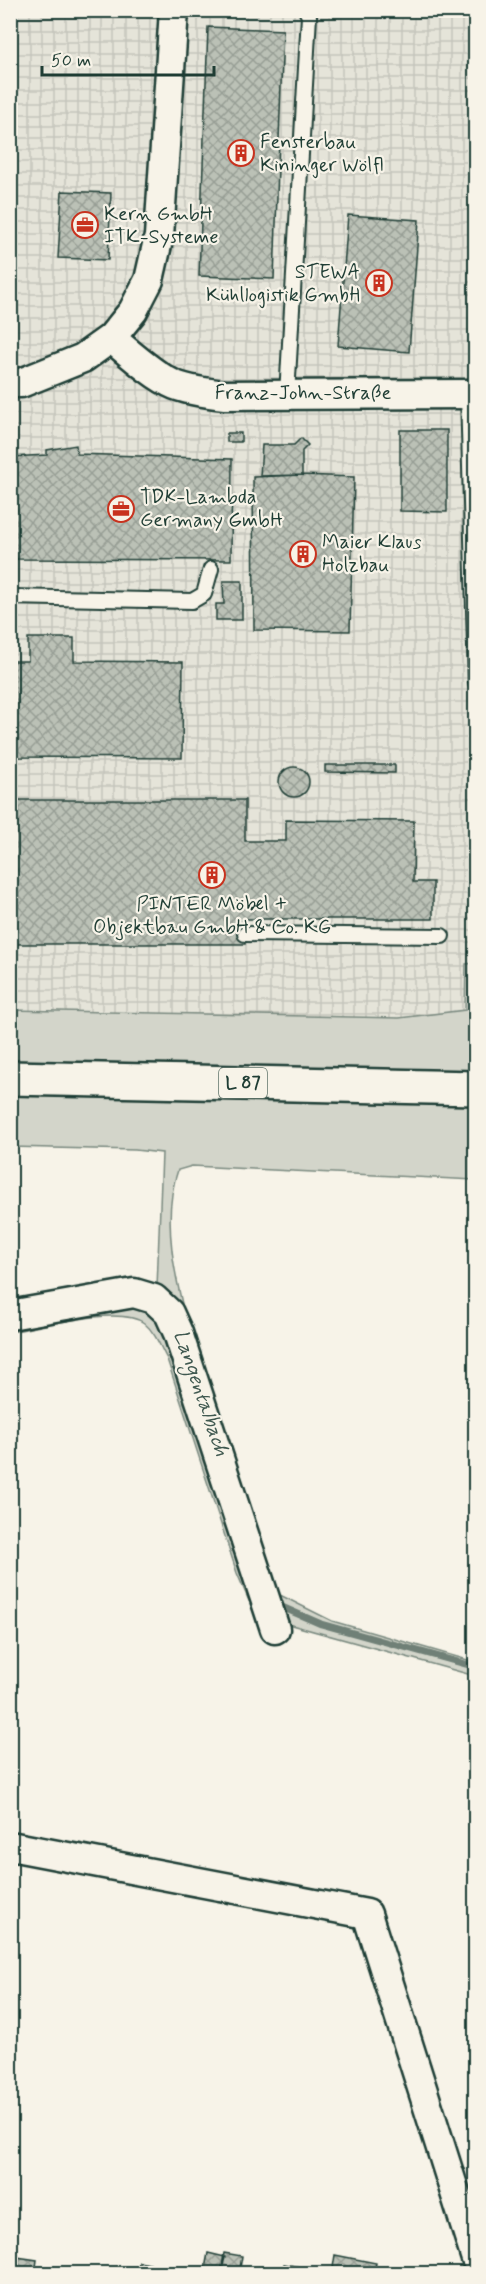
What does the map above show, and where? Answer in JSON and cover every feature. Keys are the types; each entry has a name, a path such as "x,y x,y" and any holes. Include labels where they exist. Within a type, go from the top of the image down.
{"main road":[{"name":"L 87","path":"10,1078 476,1089"}],"street":[{"path":"10,383 21,383 83,358 111,338 133,311 149,280 159,236 174,10"},
{"name":"Franz-John-Straße","path":"111,338 136,359 173,384 197,392 225,395 472,394"},
{"path":"10,1315 134,1293 154,1299 169,1313 178,1333 275,1629"},
{"path":"10,1846 367,1914 476,2259"}],"lane":[{"path":"287,395 309,16 306,10"},
{"path":"472,394 476,682"},
{"path":"10,597 192,601 204,594 211,568"},
{"path":"244,934 442,936"}],"shaded area":[{"path":"11,11 475,11 476,963 466,964 465,1010 399,1018 11,1010"},
{"path":"475,963 475,1074 11,1064 11,1010 399,1018 465,1010 466,964"},
{"path":"11,1092 475,1103 475,1180 192,1166 178,1170 172,1193 171,1241 179,1291 196,1362 157,1288 162,1153 135,1150 11,1147"},
{"path":"103,1305 154,1306 261,1608 249,1601 237,1573 167,1359 148,1327 132,1318 117,1316 79,1319 11,1332 11,1320"},
{"path":"268,1589 332,1621 475,1662 475,1676 288,1624"}],"building":[{"name":"Fensterbau Kininger Wölfl","path":"208,27 283,30 274,279 199,276"},
{"name":"Kern GmbH ITK-Systeme","path":"62,191 111,193 108,260 58,258"},
{"name":"STEWA Kühllogistik GmbH","path":"348,215 419,220 409,352 338,346"},
{"path":"400,430 447,430 447,512 400,511"},
{"path":"227,433 241,433 241,442 227,442"},
{"path":"301,438 308,445 302,451 302,475 260,476 262,445 294,445"},
{"name":"TDK-Lambda Germany GmbH","path":"76,445 77,454 232,459 231,560 10,559 10,457 47,455 47,450"},
{"name":"Maier Klaus Holzbau","path":"302,475 354,477 350,631 254,630 253,477"},
{"path":"223,581 242,581 242,620 216,620 216,604 224,604"},
{"path":"28,638 74,638 74,661 183,662 182,758 10,757 10,661 28,661"},
{"path":"325,765 395,765 395,773 325,772"},
{"path":"294,767 305,771 309,782 305,793 294,797 283,793 279,782 283,771"},
{"name":"PINTER Möbel + Objektbau GmbH & Co. KG","path":"10,800 245,800 245,841 286,841 286,820 414,821 413,882 433,882 433,919 245,919 245,944 10,944"},
{"path":"208,2253 225,2257 221,2274 204,2274"},
{"path":"224,2253 242,2256 239,2274 221,2274"},
{"path":"335,2255 376,2263 374,2274 332,2274"},
{"path":"10,2256 37,2260 35,2274 10,2274"},
{"path":"139,2262 150,2264 148,2274 137,2274"},
{"path":"284,2264 306,2268 305,2274 282,2274"}],"waterway":[{"name":"Langentalbach","path":"275,1604 321,1624 476,1667"}],"place":[{"name":"Fensterbau Kininger Wölfl","path":"241,153"},
{"name":"Kern GmbH ITK-Systeme","path":"85,225"},
{"name":"STEWA Kühllogistik GmbH","path":"379,283"},
{"name":"TDK-Lambda Germany GmbH","path":"121,509"},
{"name":"Maier Klaus Holzbau","path":"303,554"},
{"name":"PINTER Möbel + Objektbau GmbH & Co. KG","path":"212,875"}]}
